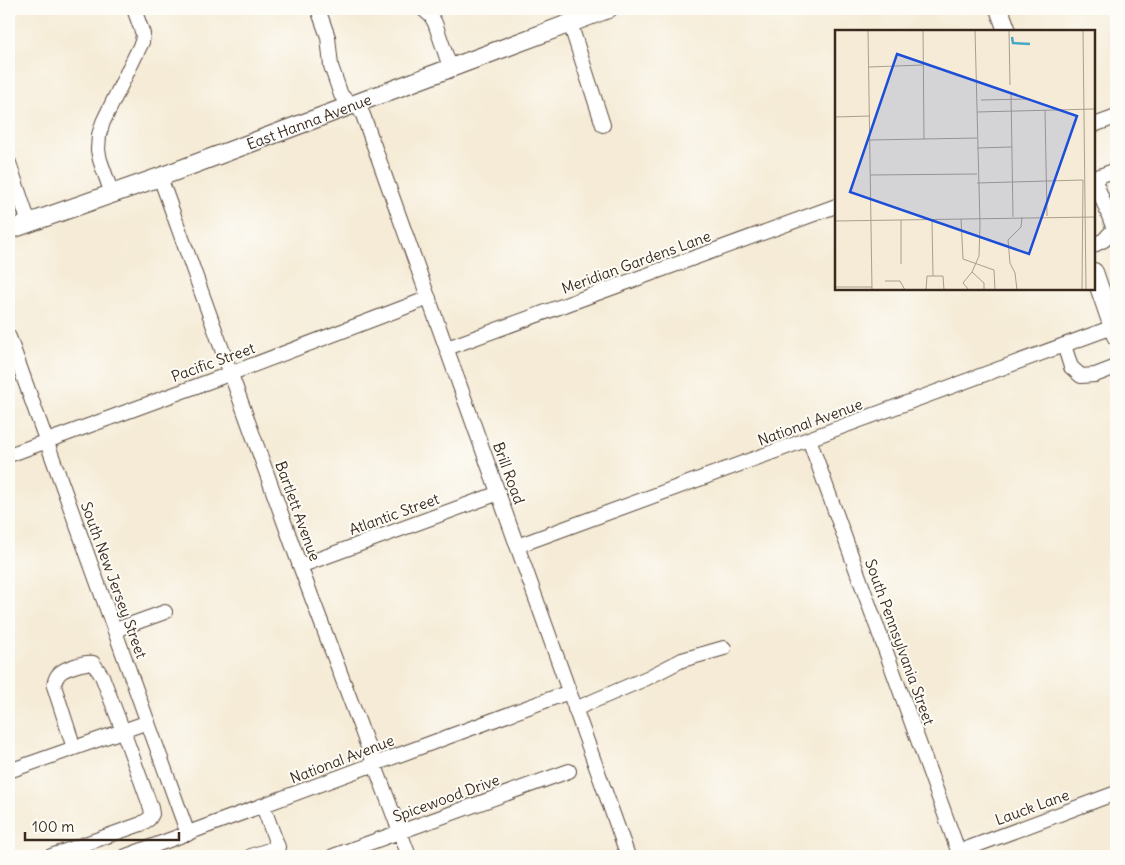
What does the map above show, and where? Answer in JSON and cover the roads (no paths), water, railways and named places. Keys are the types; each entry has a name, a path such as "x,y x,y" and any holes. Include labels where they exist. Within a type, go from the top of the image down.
{"main road":[{"name":"East Hanna Avenue","path":"9,230 112,194 608,9"},
{"path":"999,9 1007,30"},
{"path":"1095,275 1115,331"}],"street":[{"path":"112,194 100,160 99,140 103,122 142,42 143,34 134,9"},
{"name":"Brill Road","path":"318,9 328,37 331,66 341,95 358,107 363,115 628,856"},
{"path":"423,9 431,16 435,23 450,67"},
{"path":"570,23 603,125"},
{"path":"1095,125 1116,117"},
{"path":"9,163 29,223"},
{"path":"1095,178 1116,170"},
{"name":"Bartlett Avenue","path":"160,176 300,566 409,856"},
{"path":"1095,180 1115,228 1104,240 1095,244"},
{"name":"Meridian Gardens Lane","path":"447,348 835,206"},
{"name":"Pacific Street","path":"9,454 232,373 429,298"},
{"name":"National Avenue","path":"517,546 1064,345 1115,331"},
{"name":"South New Jersey Street","path":"9,337 188,834"},
{"path":"1064,345 1071,367 1081,376 1095,375 1116,367"},
{"name":"South Pennsylvania Street","path":"809,439 959,854"},
{"name":"Atlantic Street","path":"300,566 499,493"},
{"path":"115,630 165,612"},
{"path":"575,709 647,678 682,660 724,648"},
{"path":"51,856 78,852 141,824 149,819 152,814 124,731 102,676 93,663 87,663 60,672 54,686 74,748"},
{"name":"National Avenue","path":"126,856 152,852 188,834 569,692"},
{"path":"9,771 148,722"},
{"name":"Spicewood Drive","path":"333,856 569,771"},
{"name":"Lauck Lane","path":"959,854 1116,793"},
{"path":"251,856 281,852 263,806"}]}
